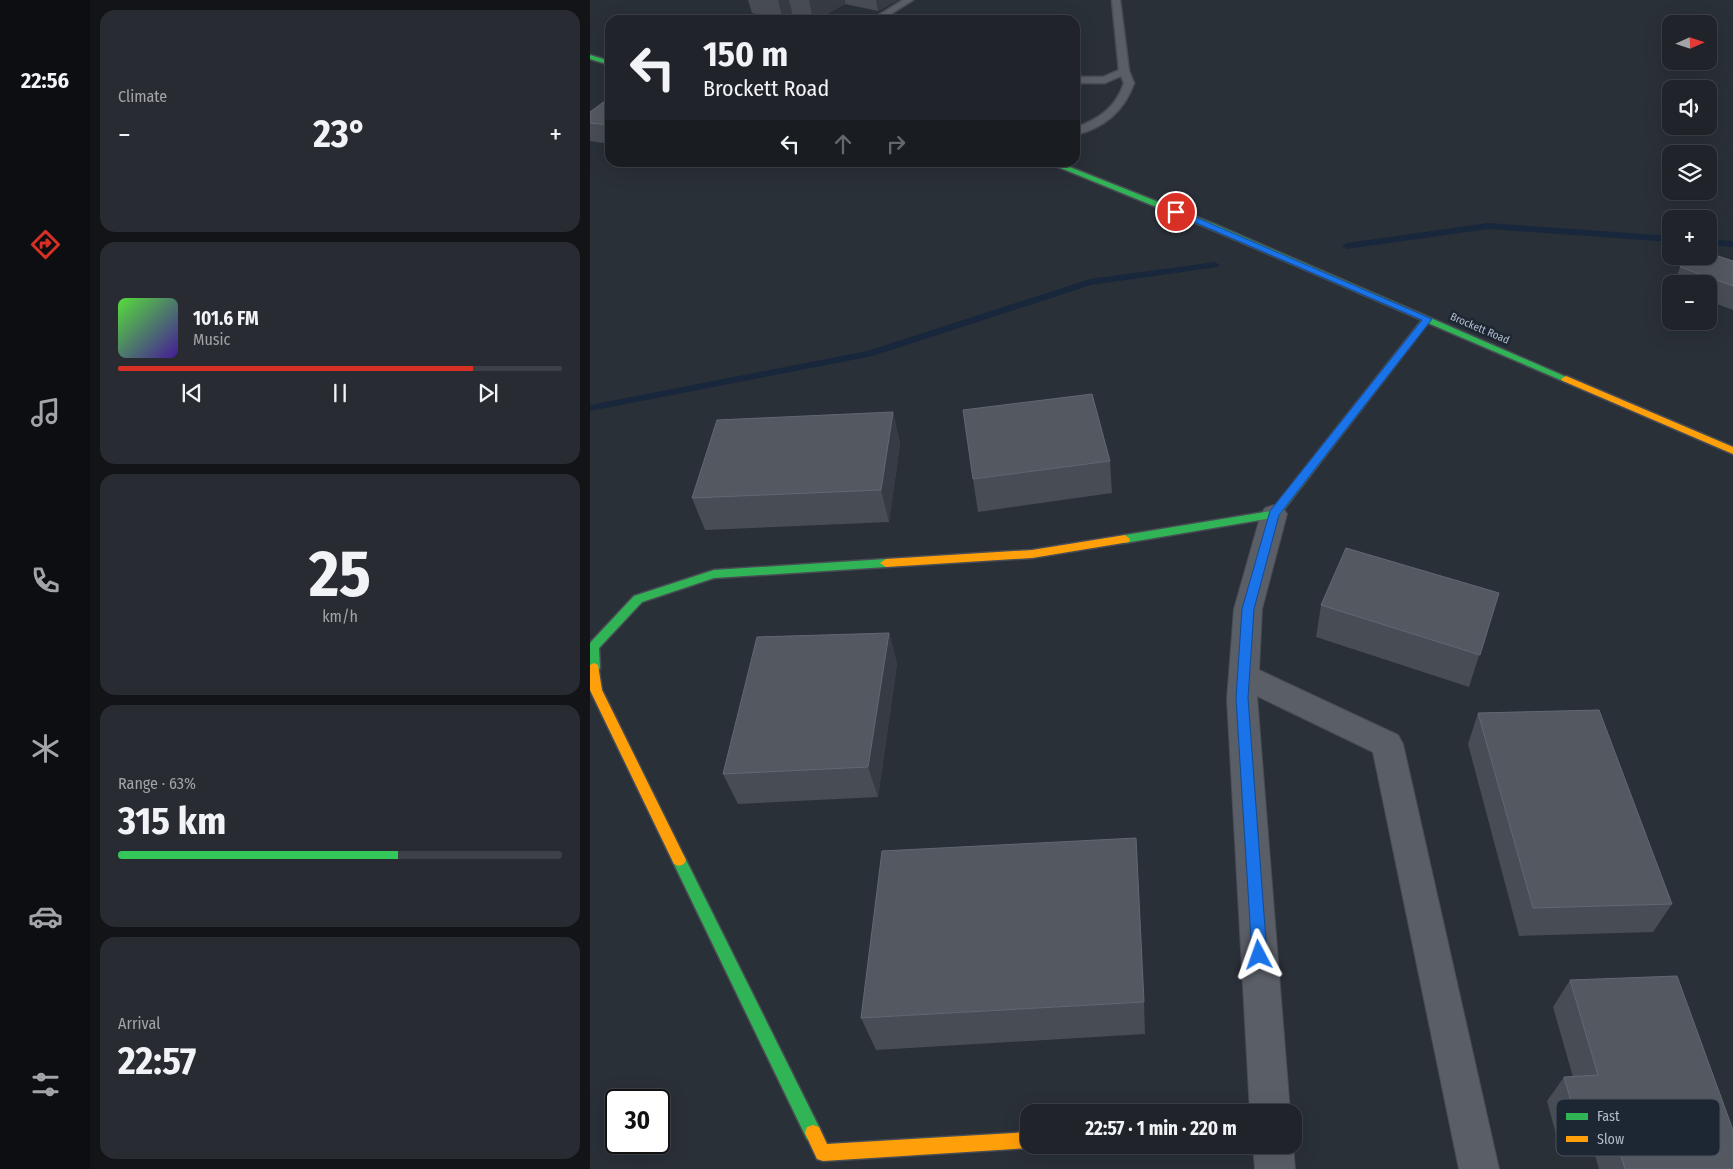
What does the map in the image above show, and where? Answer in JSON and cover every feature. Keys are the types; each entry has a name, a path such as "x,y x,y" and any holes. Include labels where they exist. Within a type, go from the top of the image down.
{"street":[{"path":"590,57 605,62"},
{"name":"Brockett Road","path":"1064,167 1211,226 1733,451"},
{"path":"1269,1104 1242,698 1248,609 1274,514 1427,319"},
{"path":"1020,1141 823,1153 596,690 593,647 638,599 714,574 1032,554 1274,514"},
{"path":"1244,676 1387,744 1479,1169"},
{"path":"1274,1154 1275,1169"}],"lane":[{"path":"884,15 909,0"},
{"path":"1080,130 1101,122 1124,100 1129,83 1124,71 1116,0"},
{"path":"1080,80 1105,80 1124,71"}],"building":[{"path":"605,101 605,124 590,123 590,112"},
{"path":"1717,256 1733,261 1733,286 1717,280 1717,275 1702,275 1680,267 1682,265 1717,265"},
{"path":"1092,394 1110,461 973,479 963,410"},
{"path":"893,412 881,490 692,498 717,420"},
{"path":"1346,548 1499,593 1480,655 1321,605"},
{"path":"889,633 868,767 723,774 757,637"},
{"path":"1599,710 1672,904 1533,908 1478,713"},
{"path":"1136,838 1144,1002 861,1018 882,851"},
{"path":"1677,976 1733,1130 1733,1169 1625,1169 1621,1156 1720,1156 1720,1099 1570,1099 1564,1077 1598,1075 1570,980"}],"waterway":[{"path":"1347,246 1488,226 1662,238"},
{"path":"1717,243 1733,244"},
{"path":"590,408 869,354 1090,282 1215,265"}],"traffic: fast":[{"path":"590,57 605,62"},
{"path":"1062,167 1211,226 1566,379"},
{"path":"1125,539 1274,514 1427,319"},
{"path":"594,668 593,647 638,599 714,574 886,563"},
{"path":"679,860 813,1133"}],"traffic: slow":[{"path":"1566,379 1733,451"},
{"path":"886,563 1032,554 1125,539"},
{"path":"594,668 596,690 679,860"},
{"path":"813,1133 823,1153 1020,1141"}],"route":[{"path":"1176,212 1246,240 1427,319 1274,514 1248,609 1242,698 1259,955"}]}
